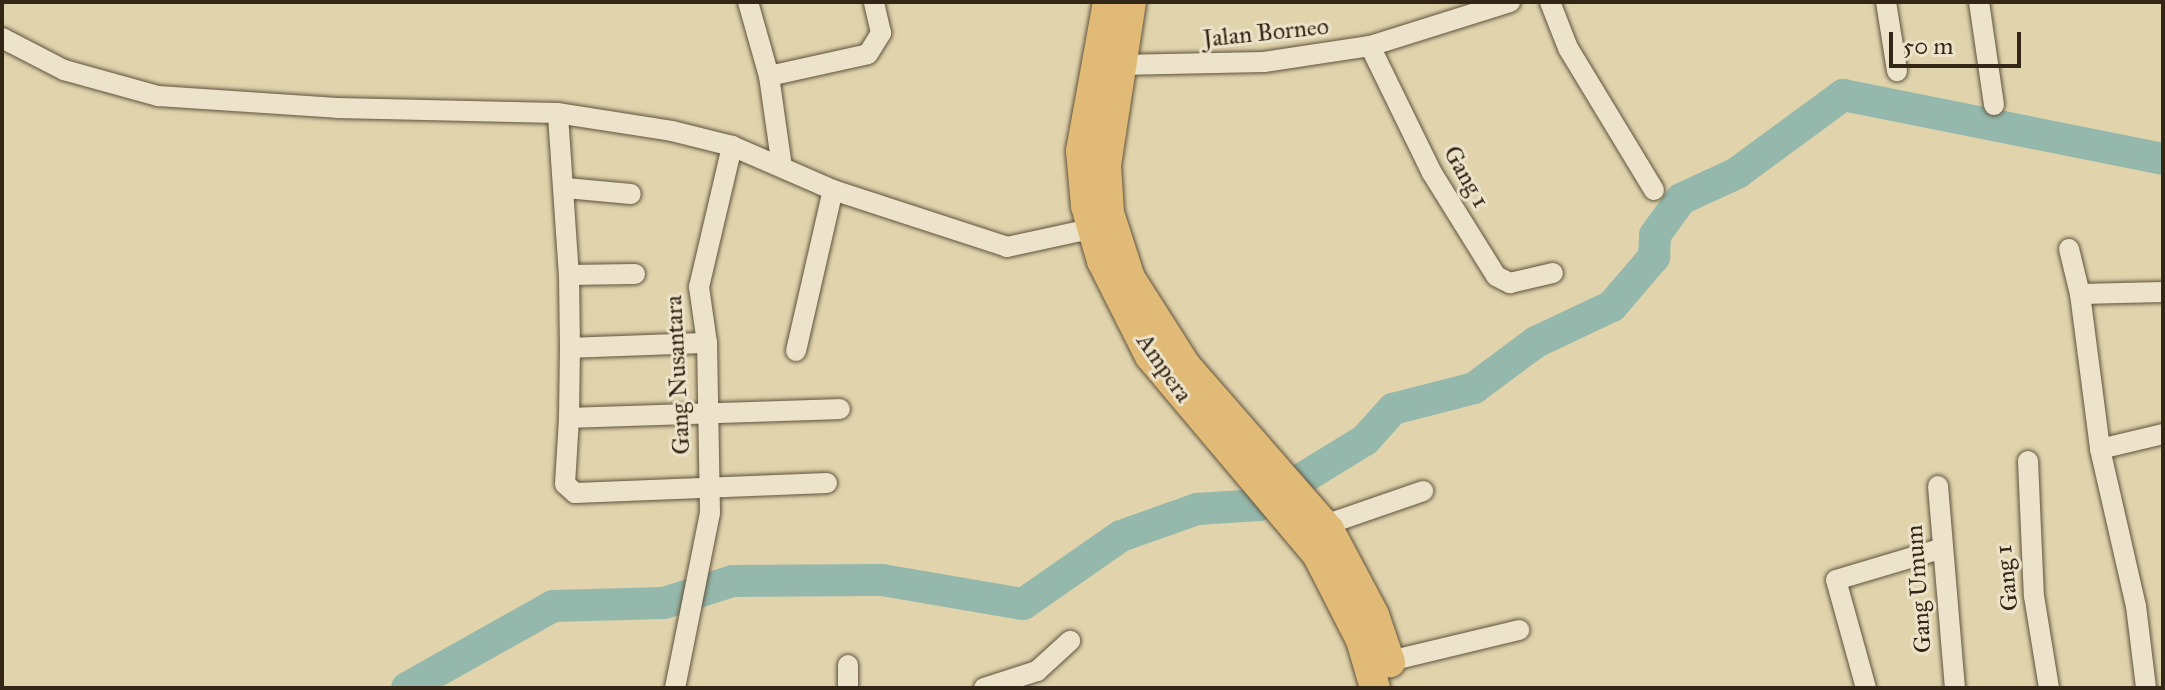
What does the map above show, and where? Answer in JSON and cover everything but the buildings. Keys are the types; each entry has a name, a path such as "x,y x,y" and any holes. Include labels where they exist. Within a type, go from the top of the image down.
{"main road":[{"name":"Ampera","path":"1108,2 1082,127 1095,188 1155,323 1262,466"},
{"name":"Ampera","path":"1131,2 1090,229 1115,292 1150,356 1309,515 1374,615 1392,674"},
{"name":"Ampera","path":"1309,515 1375,688"}],"street":[{"path":"748,2 769,76 782,167"},
{"path":"769,76 868,54 881,33 874,2"},
{"name":"Jalan Borneo","path":"1118,65 1264,62 1370,46 1510,2"},
{"path":"1550,2 1568,48 1654,190"},
{"path":"1886,2 1897,71"},
{"path":"1979,2 1994,105"},
{"path":"2,38 64,70 158,96 280,106 558,115 672,131 732,146 833,190 1007,247 1090,229"},
{"name":"Gang 1","path":"1370,46 1432,173 1496,276 1510,283 1553,273"},
{"path":"558,115 566,188 569,275 568,490 709,490 827,483"},
{"name":"Gang Nusantara","path":"675,688 709,526 707,343 699,287 732,146"},
{"path":"566,188 631,194"},
{"path":"796,351 833,190"},
{"path":"2069,249 2080,294 2100,449 2136,606 2146,688"},
{"path":"569,275 635,274"},
{"path":"2080,294 2163,292"},
{"path":"570,348 707,343"},
{"path":"569,418 840,409"},
{"path":"2100,449 2163,434"},
{"name":"Gang 1","path":"2028,461 2033,583 2049,688"},
{"name":"Gang Umum","path":"1938,486 1940,549 1955,688"},
{"path":"1309,515 1423,491"},
{"path":"1866,688 1836,581 1940,549"},
{"path":"1392,674 1519,630"},
{"path":"984,688 1037,671 1070,641"},
{"path":"848,665 848,688"}],"waterway":[{"path":"407,688 553,606 664,603 733,581 882,580 1023,604 1121,536 1197,509 1259,505 1365,440 1393,409 1474,388 1536,342 1612,306 1654,257 1655,235 1681,199 1737,173 1843,95 2163,159"}]}
